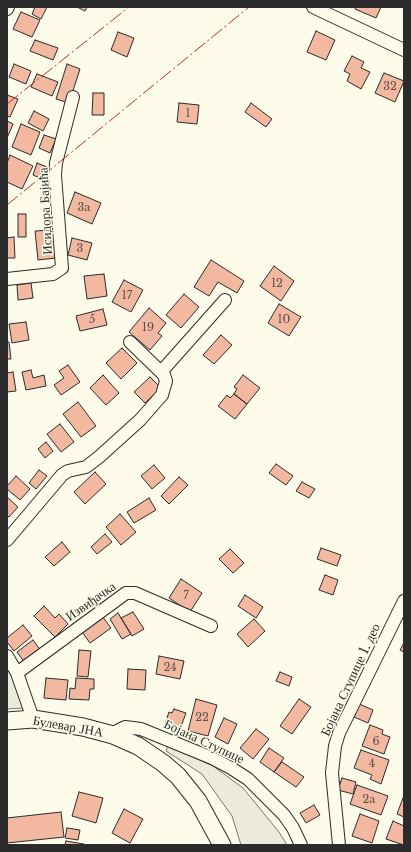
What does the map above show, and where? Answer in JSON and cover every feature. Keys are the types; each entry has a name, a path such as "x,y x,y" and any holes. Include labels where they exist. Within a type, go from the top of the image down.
{"main road":[{"name":"Булевар ЈНА","path":"7,721 33,719 83,727 113,735 151,754 178,776 198,801 222,845"}],"street":[{"path":"313,7 404,50"},
{"name":"Исидора Бајића","path":"7,279 53,274 62,268 55,175 56,163 73,97"},
{"path":"161,372 225,300"},
{"path":"7,540 65,472 89,465 140,420 162,395 166,381 161,372 130,342"},
{"name":"Извиђачка","path":"17,673 126,593 135,592 211,626"},
{"name":"Бојана Ступице 1. део","path":"339,845 332,773 335,746 339,733 404,600"},
{"path":"7,656 17,673 33,719"},
{"name":"Бојана Ступице","path":"113,735 115,732 125,727 142,729 212,758 231,768 248,779 284,815 293,828 300,845"}],"shaded area":[{"path":"7,668 13,679 23,708 7,709"},
{"path":"168,746 213,766 243,788 279,832 287,845 241,845 232,816 202,774 166,751"}],"building":[{"path":"35,7 47,7 41,19 32,14"},
{"path":"77,7 87,7 85,11"},
{"path":"356,7 381,7 376,18 355,9"},
{"path":"21,12 40,20 32,37 13,29"},
{"path":"316,31 335,40 326,60 307,52"},
{"path":"118,32 134,38 127,57 111,50"},
{"path":"35,40 58,48 53,60 30,51"},
{"path":"352,56 364,62 361,68 370,72 361,89 347,81 350,74 344,71"},
{"path":"14,64 31,71 26,84 9,77"},
{"path":"67,64 80,69 69,103 56,99"},
{"path":"384,73 404,81 395,102 375,93"},
{"path":"37,74 58,82 52,96 31,87"},
{"path":"93,93 104,93 104,115 92,115"},
{"path":"7,95 18,99 10,117 7,116"},
{"path":"179,103 199,105 197,124 177,122"},
{"path":"251,103 272,119 266,127 245,112"},
{"path":"34,111 49,119 43,131 28,123"},
{"path":"7,121 13,124 7,138"},
{"path":"21,124 40,132 31,155 12,147"},
{"path":"44,135 56,139 50,153 39,148"},
{"path":"10,155 33,166 22,189 7,182 7,163"},
{"path":"37,163 47,167 42,179 33,175"},
{"path":"75,192 101,203 92,224 67,213"},
{"path":"18,214 26,214 26,237 18,237"},
{"path":"53,230 56,258 38,260 35,231"},
{"path":"14,237 15,258 7,258 7,238"},
{"path":"72,238 92,243 87,260 68,255"},
{"path":"211,260 244,281 237,293 218,282 209,296 194,287"},
{"path":"274,266 294,281 281,301 260,286"},
{"path":"104,274 107,296 87,299 84,276"},
{"path":"124,280 143,290 131,312 112,302"},
{"path":"31,283 33,298 18,300 17,285"},
{"path":"184,294 199,307 181,328 166,315"},
{"path":"279,304 301,317 289,336 268,323"},
{"path":"149,308 166,323 158,333 162,336 150,350 129,332"},
{"path":"103,309 107,325 80,331 76,316"},
{"path":"26,322 29,340 12,343 9,324"},
{"path":"221,335 232,345 214,364 203,355"},
{"path":"7,342 9,342 11,359 7,359"},
{"path":"122,348 137,363 121,379 106,363"},
{"path":"68,365 80,382 61,395 54,385 64,378 59,371"},
{"path":"31,370 33,378 44,375 46,386 26,390 22,372"},
{"path":"13,372 16,391 7,392 7,373"},
{"path":"103,375 119,393 106,405 90,388"},
{"path":"243,375 260,388 247,404 234,394 237,389 234,387"},
{"path":"150,377 161,388 145,403 134,392"},
{"path":"234,394 247,404 235,419 218,406 227,395 230,398"},
{"path":"78,402 96,426 81,437 63,414"},
{"path":"60,424 74,442 61,452 47,434"},
{"path":"46,442 53,451 45,458 38,449"},
{"path":"276,464 293,476 286,485 269,473"},
{"path":"154,465 165,478 152,489 141,476"},
{"path":"39,470 47,476 36,489 29,483"},
{"path":"95,472 106,484 85,504 74,492"},
{"path":"16,476 30,489 20,500 7,489 7,486"},
{"path":"179,477 188,485 169,504 161,496"},
{"path":"302,482 315,489 309,498 296,491"},
{"path":"7,497 18,507 9,517 7,515"},
{"path":"149,498 156,510 134,523 127,512"},
{"path":"120,514 136,532 121,545 106,527"},
{"path":"105,534 112,542 97,554 91,547"},
{"path":"62,542 70,552 54,566 45,557"},
{"path":"321,548 341,555 337,566 317,559"},
{"path":"230,549 244,563 233,573 219,559"},
{"path":"325,575 338,580 333,595 319,590"},
{"path":"181,579 202,593 190,612 169,598"},
{"path":"245,595 263,607 256,618 238,606"},
{"path":"44,606 55,618 59,614 68,624 55,637 34,616"},
{"path":"133,612 144,629 132,636 121,618"},
{"path":"118,613 131,634 122,639 110,619"},
{"path":"102,616 111,628 90,643 82,632"},
{"path":"254,619 265,631 248,647 237,634"},
{"path":"23,625 32,636 14,651 7,642 7,638"},
{"path":"33,640 41,651 25,663 17,652"},
{"path":"404,643 404,652 400,650"},
{"path":"79,650 91,651 88,677 77,676"},
{"path":"159,656 184,661 180,679 156,674"},
{"path":"128,669 146,670 145,690 127,689"},
{"path":"280,672 292,677 289,686 276,681"},
{"path":"46,678 68,680 66,700 44,698"},
{"path":"76,678 94,679 94,689 90,689 89,700 69,699 70,688 75,689"},
{"path":"196,699 217,705 208,736 188,731"},
{"path":"299,699 311,707 292,734 280,726"},
{"path":"359,704 373,710 368,723 354,717"},
{"path":"174,709 186,713 179,732 164,727 169,712 172,713"},
{"path":"224,718 237,724 228,744 215,737"},
{"path":"370,725 383,730 382,734 390,737 384,754 362,746"},
{"path":"256,729 269,739 253,759 240,748"},
{"path":"269,748 284,758 274,772 260,762"},
{"path":"361,750 389,760 381,784 370,779 372,775 354,768"},
{"path":"282,762 304,777 296,787 274,772"},
{"path":"342,778 356,782 353,794 338,790"},
{"path":"357,785 388,796 381,815 350,804"},
{"path":"79,792 103,798 96,823 72,816"},
{"path":"404,798 404,817 397,814"},
{"path":"314,805 320,815 306,823 300,813"},
{"path":"124,809 143,819 130,843 112,833"},
{"path":"61,812 64,837 7,843 7,818"},
{"path":"360,814 379,821 372,843 352,836"},
{"path":"393,821 404,826 404,845 386,839"},
{"path":"67,828 80,830 78,840 65,838"},
{"path":"66,841 84,844 84,845 65,845"}],"power":[{"path":"7,104 129,7"},
{"path":"7,205 249,7"}]}
